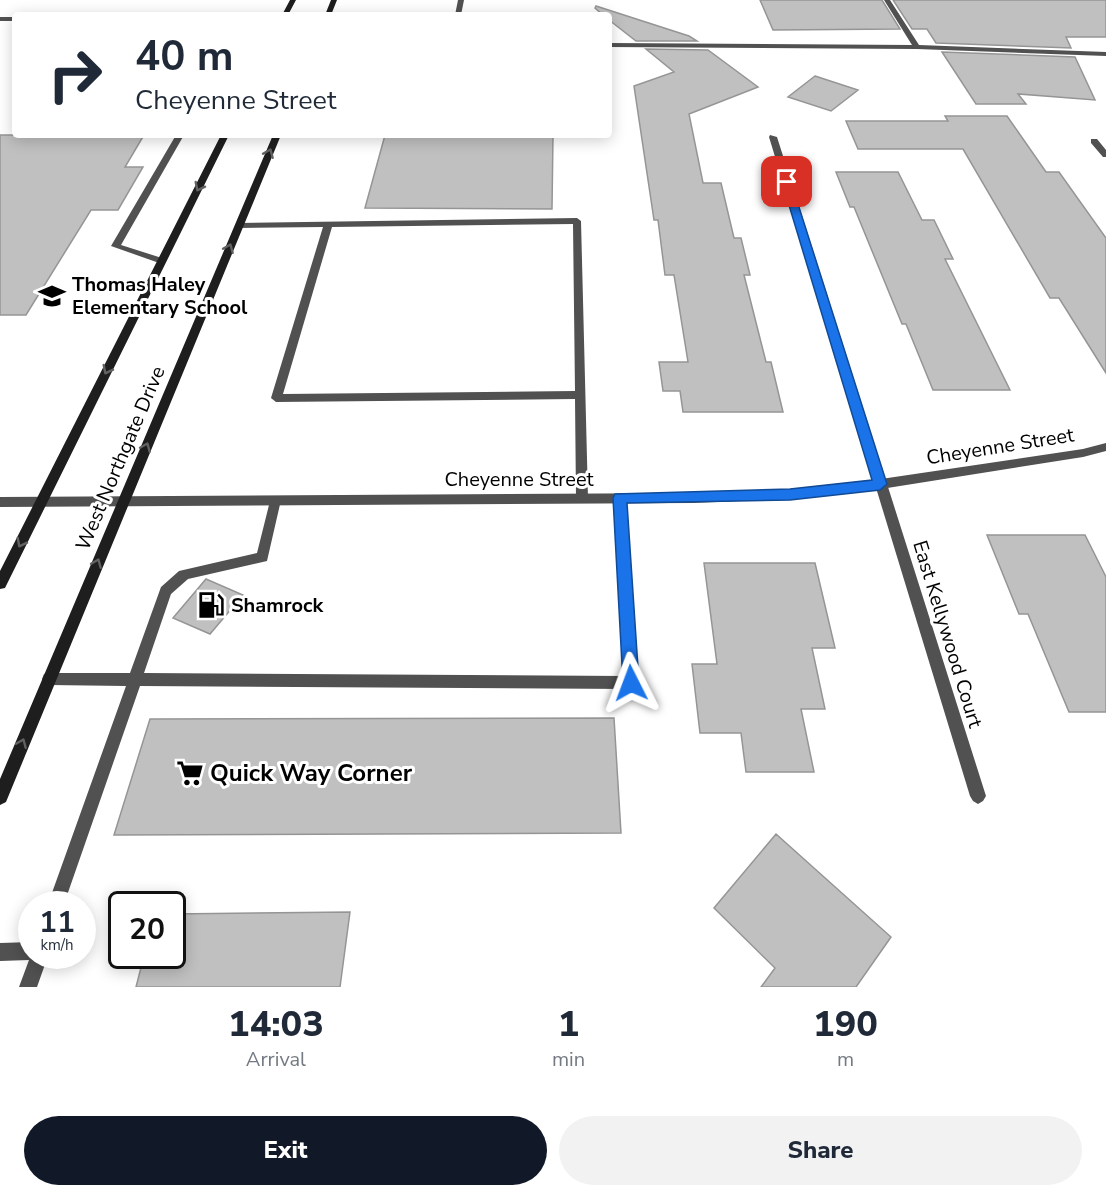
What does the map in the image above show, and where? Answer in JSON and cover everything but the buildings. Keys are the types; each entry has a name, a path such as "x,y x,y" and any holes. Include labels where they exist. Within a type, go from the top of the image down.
{"main road":[{"path":"0,584 224,138"},
{"name":"West Northgate Drive","path":"0,797 276,138"}],"street":[{"path":"887,0 917,47"},
{"path":"612,45 917,47 1106,54"},
{"name":"East Kellywood Court","path":"773,137 978,796"},
{"path":"162,261 116,246 178,138"},
{"path":"1094,141 1106,155"},
{"path":"239,225 577,221 582,498"},
{"path":"329,223 276,398 580,395"},
{"name":"Cheyenne Street","path":"0,502 620,498 790,494 880,484 1083,453 1106,447"},
{"path":"49,679 631,683 620,498"},
{"path":"61,891 166,591 184,575 262,557 275,500"},
{"path":"0,952 18,951"},
{"path":"28,987 34,969"}],"place":[{"name":"Thomas Haley Elementary School","path":"52,296"},
{"name":"Shamrock","path":"211,605"},
{"name":"Quick Way Corner","path":"190,773"}],"route":[{"path":"631,683 620,498 790,494 880,484 787,182"}]}
